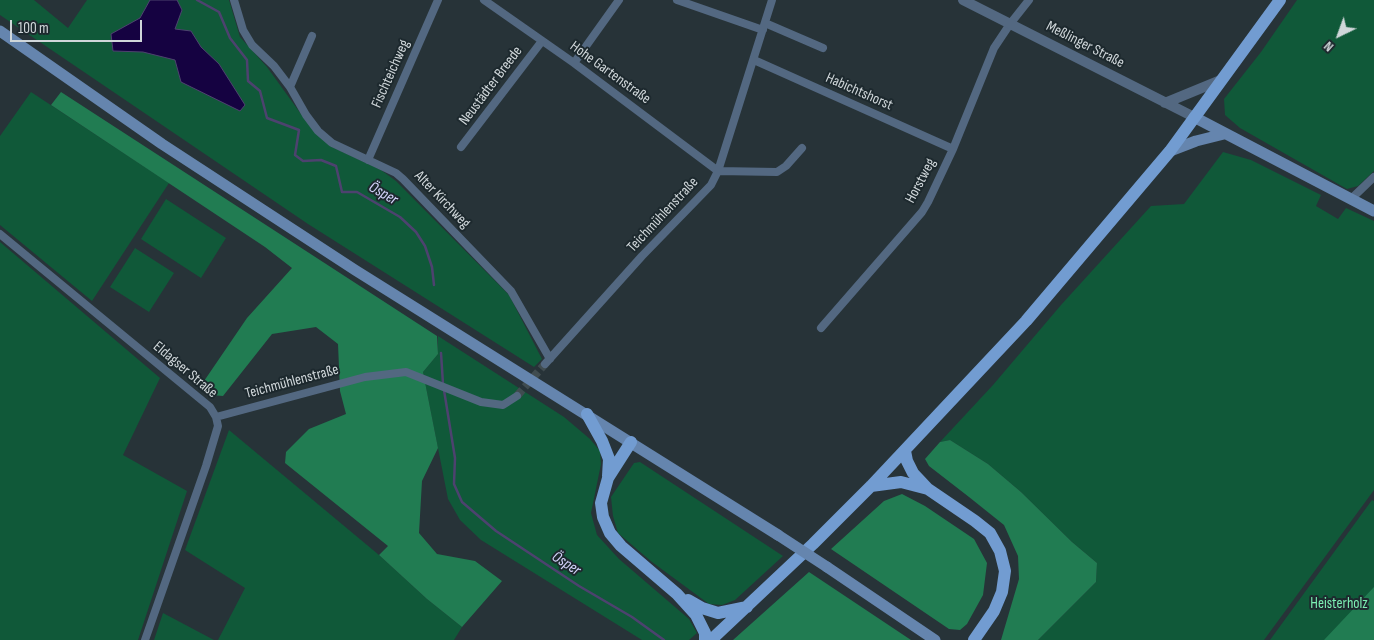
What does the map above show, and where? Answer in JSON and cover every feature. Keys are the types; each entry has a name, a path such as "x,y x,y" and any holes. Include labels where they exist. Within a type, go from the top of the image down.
{"main road":[{"path":"711,640 813,544 871,486 1026,321 1170,150 1280,0"},
{"path":"0,31 162,144 331,254 778,535 936,640"},
{"path":"1194,117 1374,211"},
{"path":"1170,150 1224,134"},
{"path":"587,414 602,440 609,459 608,478 601,503 603,517 610,534 621,546 677,594 696,615 705,633 705,640"},
{"path":"608,478 631,442"},
{"path":"905,451 912,473 928,489 990,533 1000,551 1004,571 1002,592 983,634 974,640"},
{"path":"871,486 901,482 928,489"},
{"path":"677,594 702,608 718,613 747,607"}],"street":[{"name":"Alter Kirchweg","path":"234,0 243,30 252,45 274,66 318,131 332,142 396,173 403,179 512,291 547,362"},
{"name":"Fischteichweg","path":"368,160 438,0"},
{"name":"Hohe Gartenstraße","path":"484,0 574,63 718,171"},
{"path":"574,63 619,0"},
{"path":"677,0 764,27 823,48"},
{"name":"Teichmühlenstraße","path":"547,362 642,256 711,184 718,171 772,0"},
{"name":"Meßlinger Straße","path":"964,0 1194,117"},
{"name":"Horstweg","path":"820,328 922,212 953,149 994,48 1029,0"},
{"path":"290,87 312,36"},
{"name":"Neustädter Breede","path":"461,147 542,41"},
{"name":"Habichtshorst","path":"754,60 953,149"},
{"path":"1165,102 1222,80"},
{"path":"718,171 777,172 786,166 802,148"},
{"path":"1351,199 1374,177"},
{"name":"Eldagser Straße","path":"0,234 210,407 216,417 218,426 206,466 145,640"},
{"name":"Teichmühlenstraße","path":"216,417 365,377 406,372 481,402 503,406 517,396"}],"green space":[{"path":"0,0 34,0 68,28 87,0 229,0 240,37 267,67 306,121 330,146 381,170 396,181 509,295 542,359 534,367 308,224 0,15"},
{"path":"1297,0 1374,0 1374,171 1358,186 1347,189 1240,128 1225,115 1224,99 1261,52"},
{"path":"31,92 169,183 92,301 0,225 0,136"},
{"path":"61,92 437,336 438,354 423,372 438,448 422,481 419,533 437,554 475,561 502,581 462,627 427,599 379,555 388,546 285,463 286,452 309,429 346,414 340,391 338,344 316,327 272,334 223,396 211,395 202,384 247,318 292,268 265,247 51,105"},
{"path":"1223,152 1251,160 1321,195 1316,206 1338,219 1346,208 1374,221 1374,490 1264,640 1038,640 1096,582 1097,563 988,464 950,440 940,442 993,385 1061,305 1151,206 1184,204"},
{"path":"166,199 226,238 201,278 141,239"},
{"path":"0,242 160,378 123,455 187,491 138,640 0,640"},
{"path":"135,248 174,273 149,312 110,287"},
{"path":"438,336 564,417 590,439 600,451 601,464 591,513 597,535 619,559 689,619 697,633 689,640 642,640 481,540 460,520 448,499 423,372 438,354"},
{"path":"229,430 462,627 454,640 218,640 245,588 185,550"},
{"path":"950,440 988,464 1097,563 1096,582 1038,640 1001,640 1019,579 1018,556 1004,525 929,466 925,459 940,442"},
{"path":"640,462 783,556 735,600 722,605 709,604 652,562 618,533 613,516 611,497 634,463"},
{"path":"902,494 925,506 974,539 987,563 983,595 967,624 960,630 949,629 831,549 884,501"},
{"name":"Heisterholz","path":"1372,500 1374,501 1374,640 1270,640"},
{"path":"809,572 911,640 733,640"},
{"path":"1374,587 1374,640 1324,640"},
{"path":"163,613 214,640 154,640"}],"shaded area":[{"path":"150,0 177,0 182,10 175,29 191,31 201,47 219,64 245,105 240,111 181,82 175,60 143,52 113,51 111,34 140,18"}],"waterway":[{"name":"Ösper","path":"197,0 219,12 230,38 247,60 248,81 260,91 267,118 299,130 295,155 303,161 321,160 336,166 342,192 357,192 400,217 416,232 425,246 432,267 434,285"},
{"name":"Ösper","path":"441,353 443,384 455,458 454,484 462,502 496,531 579,586 632,617 664,640"}],"tunnel":[{"path":"517,396 545,364"}]}
